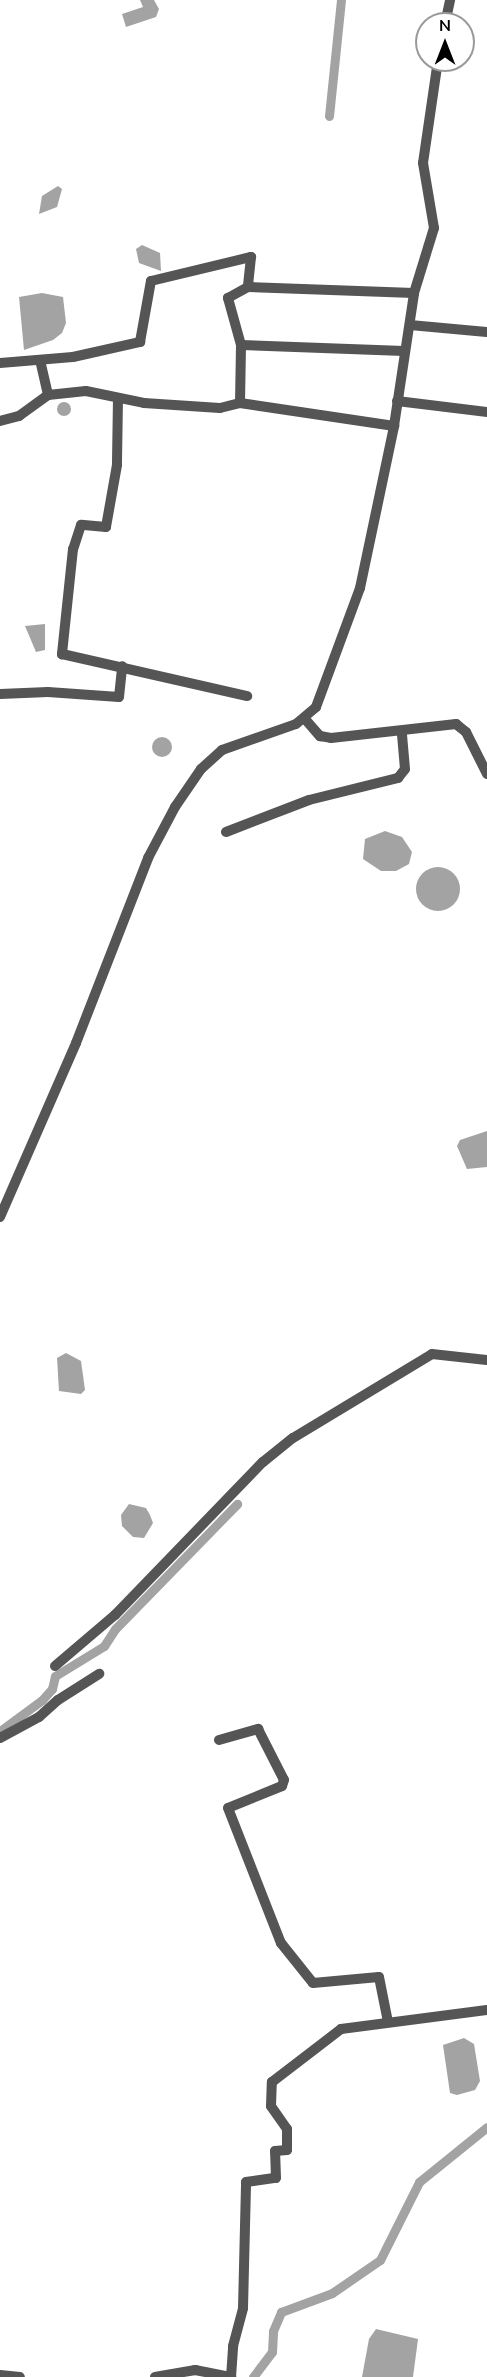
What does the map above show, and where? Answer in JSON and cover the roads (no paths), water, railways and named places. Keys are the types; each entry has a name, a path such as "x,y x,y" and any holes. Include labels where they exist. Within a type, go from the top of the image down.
{"street":[{"path":"0,1216 76,1043 148,858 175,807 201,769 222,750 308,722 316,707 360,588 394,426 414,292 434,228 423,163 436,72"},
{"path":"0,363 118,349 140,342 151,281 250,257 248,287"},
{"path":"240,403 241,345 228,298 248,287 414,292"},
{"path":"410,325 487,332"},
{"path":"241,345 404,351"},
{"path":"40,360 48,395"},
{"path":"0,421 19,416 48,395 87,391 118,398 220,408 240,403 394,426"},
{"path":"118,398 117,465 106,527 81,525 73,549 62,654 247,696"},
{"path":"397,401 487,412"},
{"path":"0,694 48,692 119,697 122,666"},
{"path":"308,722 320,736 356,737 402,732 440,724 462,727 487,774"},
{"path":"226,832 309,800 398,778 405,770 402,732"},
{"path":"55,1666 115,1615 263,1462 293,1438 432,1354 487,1360"},
{"path":"0,1738 39,1717 58,1700 99,1674"},
{"path":"219,1740 258,1729 284,1780 282,1786 228,1808 281,1943 313,1983 379,1977 388,2022"},
{"path":"155,2377 195,2370 231,2377 233,2346 243,2308 246,2182 276,2178 275,2151 287,2150 287,2129 271,2106 271,2085 277,2076 341,2029 487,2010"},
{"path":"0,2375 20,2377"}],"waterway":[{"path":"329,116 341,0"},
{"path":"0,1731 42,1700 52,1689 55,1676 104,1646 115,1629 237,1504"},
{"path":"253,2377 272,2352 273,2331 281,2312 332,2293 380,2260 419,2182 487,2127"}]}
